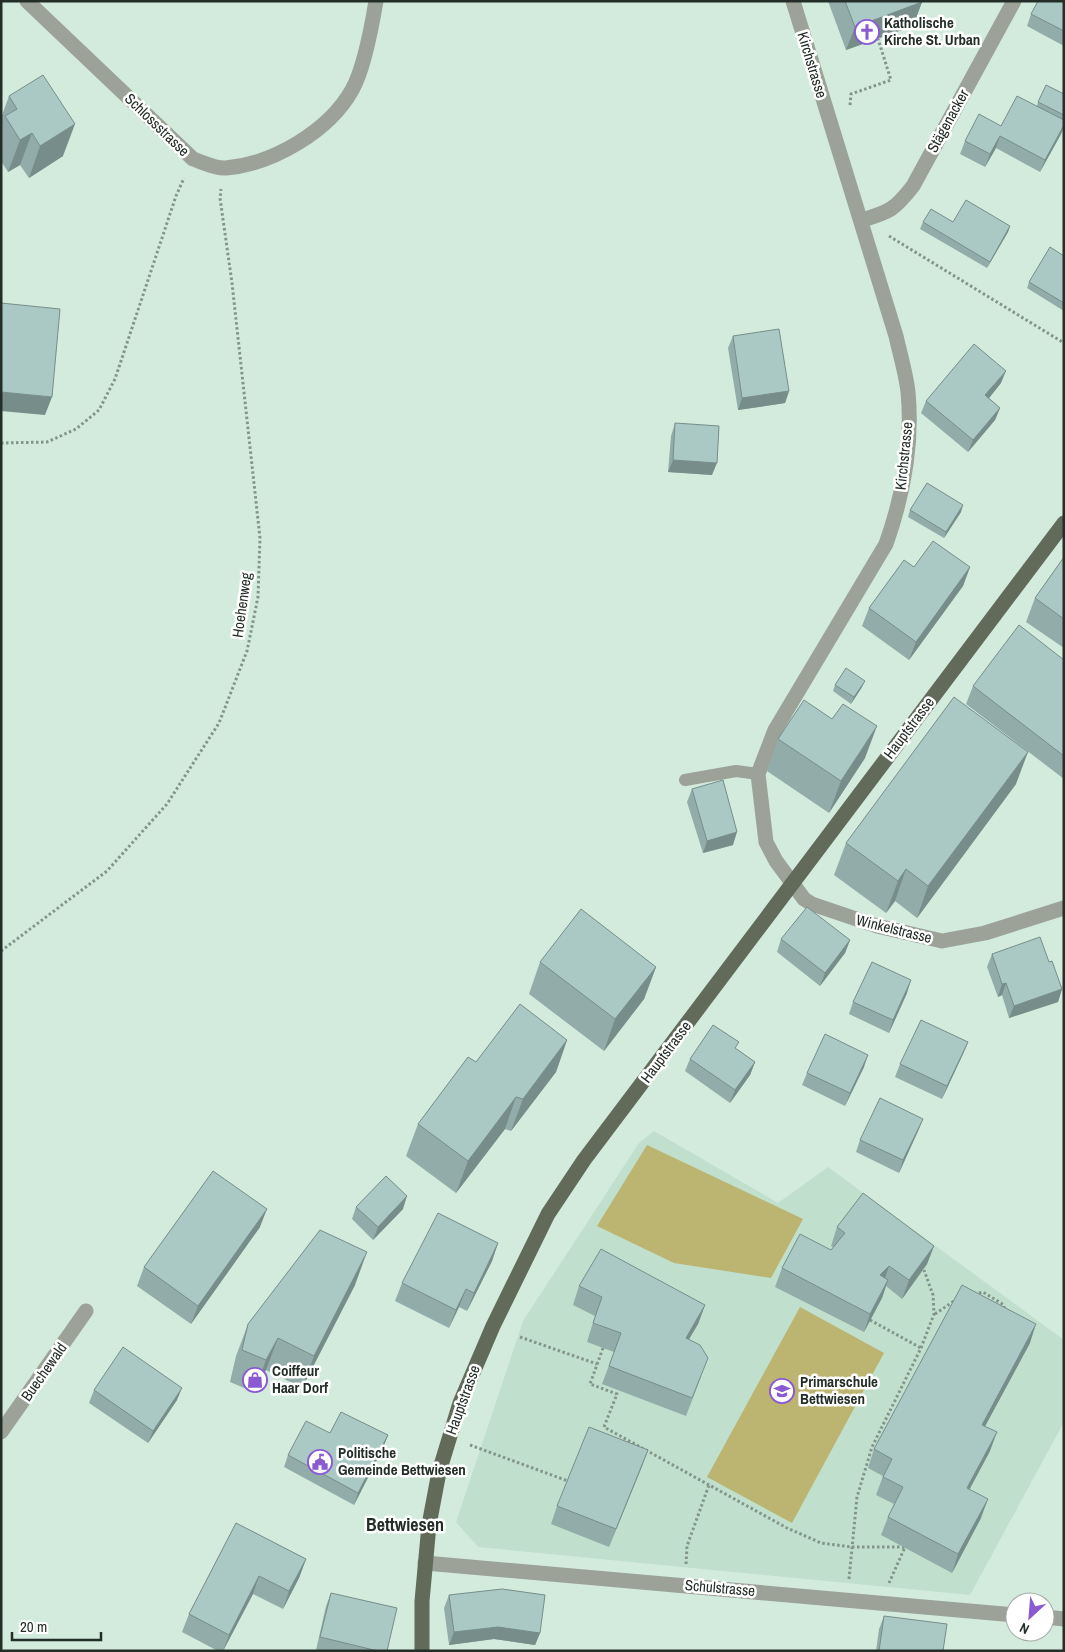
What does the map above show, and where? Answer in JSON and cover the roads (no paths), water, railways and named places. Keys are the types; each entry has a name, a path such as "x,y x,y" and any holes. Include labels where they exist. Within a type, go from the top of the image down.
{"main road":[{"name":"Hauptstrasse","path":"422,1651 424,1563 438,1472 460,1403 492,1326 548,1214 584,1160 1064,523"}],"street":[{"name":"Schlossstrasse","path":"27,1 192,159 224,168 254,162 293,148 327,121 352,90 371,32 376,1"},
{"name":"Kirchstrasse","path":"792,882 776,861 766,842 758,774 765,752 776,730 886,544 897,513 906,471 909,428 908,392 896,336 862,220 828,121 793,1"},
{"name":"Stägenacker","path":"862,220 886,213 913,186 1014,1"},
{"name":"Winkelstrasse","path":"792,882 804,899 812,904 877,926 942,941 985,933 1064,908"},
{"name":"Buechewald","path":"1,1432 86,1311"},
{"name":"Schulstrasse","path":"424,1563 1005,1614"}],"lane":[{"path":"685,780 736,771 758,774"}],"place":[{"name":"Katholische Kirche St. Urban","path":"867,32"},
{"name":"Coiffeur Haar Dorf","path":"255,1380"},
{"name":"Primarschule Bettwiesen","path":"782,1391"},
{"name":"Politische Gemeinde Bettwiesen","path":"320,1462"}],"district":[{"name":"Bettwiesen","path":"405,1525"}]}
